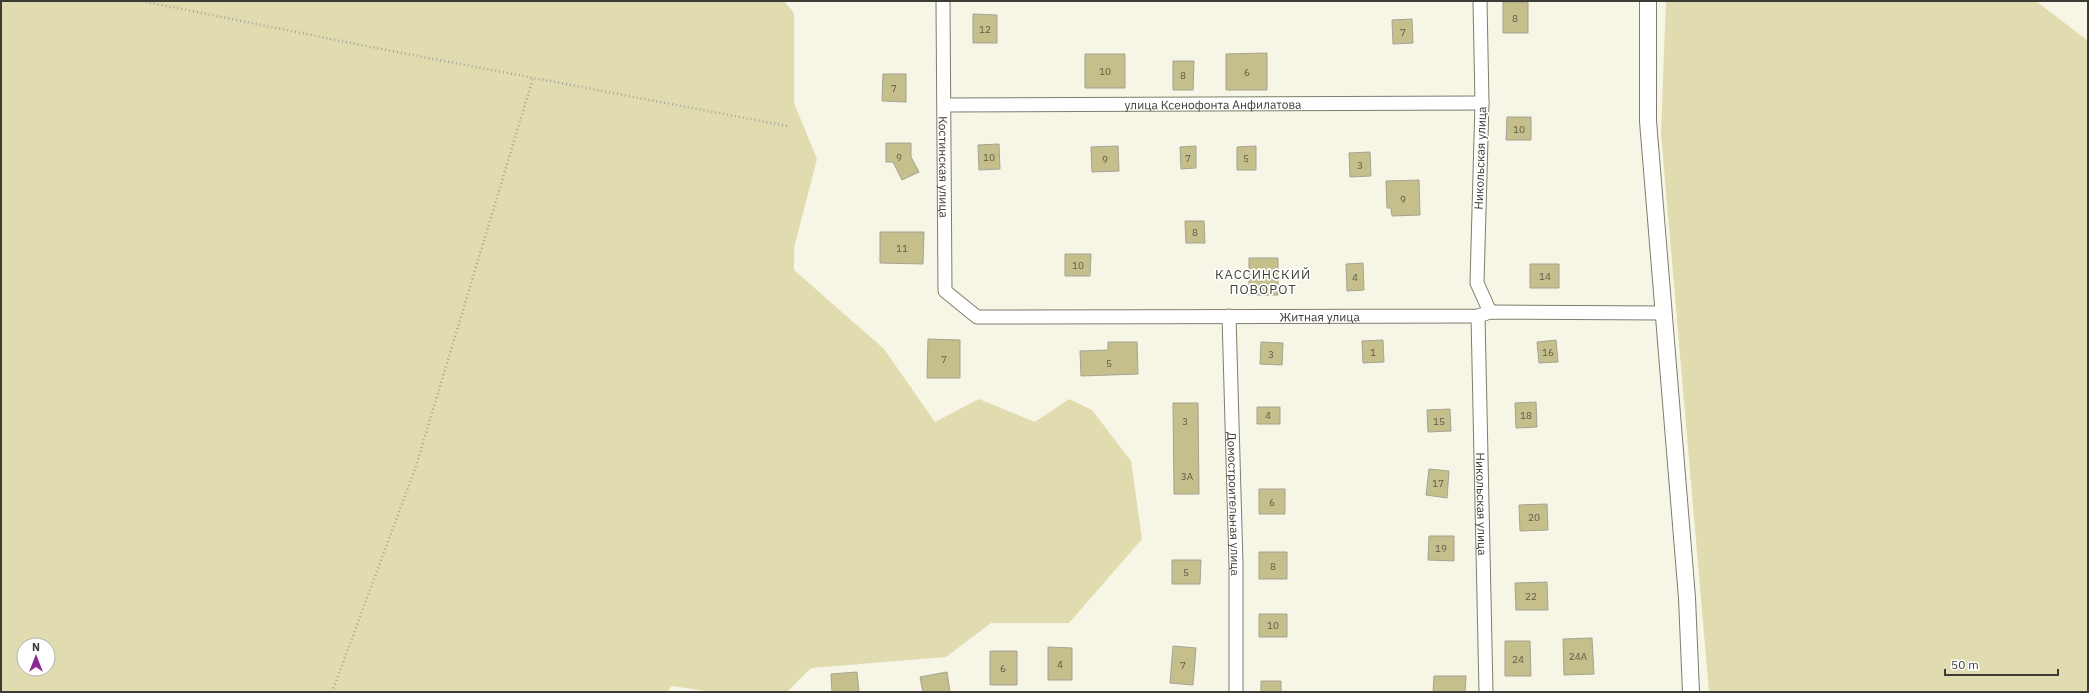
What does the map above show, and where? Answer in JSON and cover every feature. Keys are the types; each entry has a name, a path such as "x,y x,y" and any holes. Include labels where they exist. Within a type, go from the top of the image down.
{"street":[{"name":"Костинская улица","path":"943,1 945,291 977,317"},
{"name":"Никольская улица","path":"1480,1 1482,103 1477,283 1484,314 1486,692"},
{"path":"1648,1 1648,121 1662,313 1686,598 1691,692"},
{"name":"улица Ксенофонта Анфилатова","path":"944,105 1482,103"},
{"name":"Житная улица","path":"977,317 1662,313"},
{"name":"Домостроительная улица","path":"1229,316 1236,565 1236,692"}],"path":[{"path":"142,1 533,78 787,126"},
{"path":"332,692 416,466 533,78"}],"shaded area":[{"path":"1,1 784,1 794,13 794,103 817,159 794,248 794,270 884,349 935,422 979,399 1035,422 1069,399 1092,410 1131,461 1142,539 1069,623 991,623 946,657 811,668 787,692 714,692 671,686 668,692 1,692"},
{"path":"1666,1 2036,1 2088,41 2088,692 1709,692 1661,134"}],"building":[{"path":"1503,2 1528,2 1528,33 1503,33"},
{"path":"973,14 997,15 997,43 973,43"},
{"path":"1412,19 1413,43 1393,44 1392,20"},
{"path":"1267,53 1267,90 1226,90 1226,54"},
{"path":"1085,54 1125,54 1125,88 1085,88"},
{"path":"1173,61 1194,61 1193,90 1173,90"},
{"path":"883,74 906,74 906,102 882,101"},
{"path":"1507,117 1531,117 1531,140 1506,140"},
{"path":"886,143 911,143 911,157 919,172 902,180 893,162 886,162"},
{"path":"999,144 1000,169 979,170 978,145"},
{"path":"1118,146 1119,171 1092,172 1091,147"},
{"path":"1196,146 1196,168 1181,169 1180,147"},
{"path":"1256,146 1256,170 1237,170 1237,147"},
{"path":"1370,152 1371,176 1350,177 1349,153"},
{"path":"1419,180 1420,215 1392,216 1391,208 1387,208 1386,181"},
{"path":"1185,221 1204,221 1205,243 1186,243"},
{"path":"880,232 924,232 923,264 880,263"},
{"path":"1065,254 1091,254 1090,276 1065,276"},
{"path":"1249,258 1278,258 1278,295 1249,295"},
{"path":"1363,263 1364,290 1347,291 1346,264"},
{"path":"1530,264 1559,264 1559,288 1530,288"},
{"path":"928,339 960,340 960,378 927,378"},
{"path":"1383,340 1384,362 1363,363 1362,341"},
{"path":"1556,340 1558,362 1539,363 1537,342"},
{"path":"1108,342 1137,342 1138,374 1081,376 1080,351 1108,350"},
{"path":"1261,342 1283,343 1282,365 1260,364"},
{"path":"1536,402 1537,427 1516,428 1515,403"},
{"path":"1173,403 1198,403 1199,494 1174,494"},
{"path":"1257,407 1280,407 1280,424 1257,424"},
{"path":"1450,409 1451,431 1428,432 1427,410"},
{"path":"1429,469 1449,471 1447,498 1426,495"},
{"path":"1259,489 1285,489 1285,514 1259,514"},
{"path":"1547,504 1548,530 1520,531 1519,505"},
{"path":"1429,536 1454,536 1454,561 1428,560"},
{"path":"1259,552 1287,552 1287,579 1259,579"},
{"path":"1172,560 1201,560 1200,584 1172,584"},
{"path":"1547,582 1548,610 1516,610 1515,583"},
{"path":"1259,614 1287,614 1287,637 1259,637"},
{"path":"1592,638 1594,674 1564,675 1563,639"},
{"path":"1505,641 1530,641 1531,676 1505,676"},
{"path":"1173,646 1196,648 1193,685 1170,683"},
{"path":"1048,647 1072,648 1072,680 1048,680"},
{"path":"990,651 1017,651 1017,685 990,685"},
{"path":"857,672 859,692 832,692 831,674"},
{"path":"947,672 950,692 923,692 920,677"},
{"path":"1434,676 1466,676 1465,692 1433,692"},
{"path":"1261,681 1281,681 1281,692 1261,692"}],"district":[{"name":"КАССИНСКИЙ ПОВОРОТ","path":"1263,282"}]}
